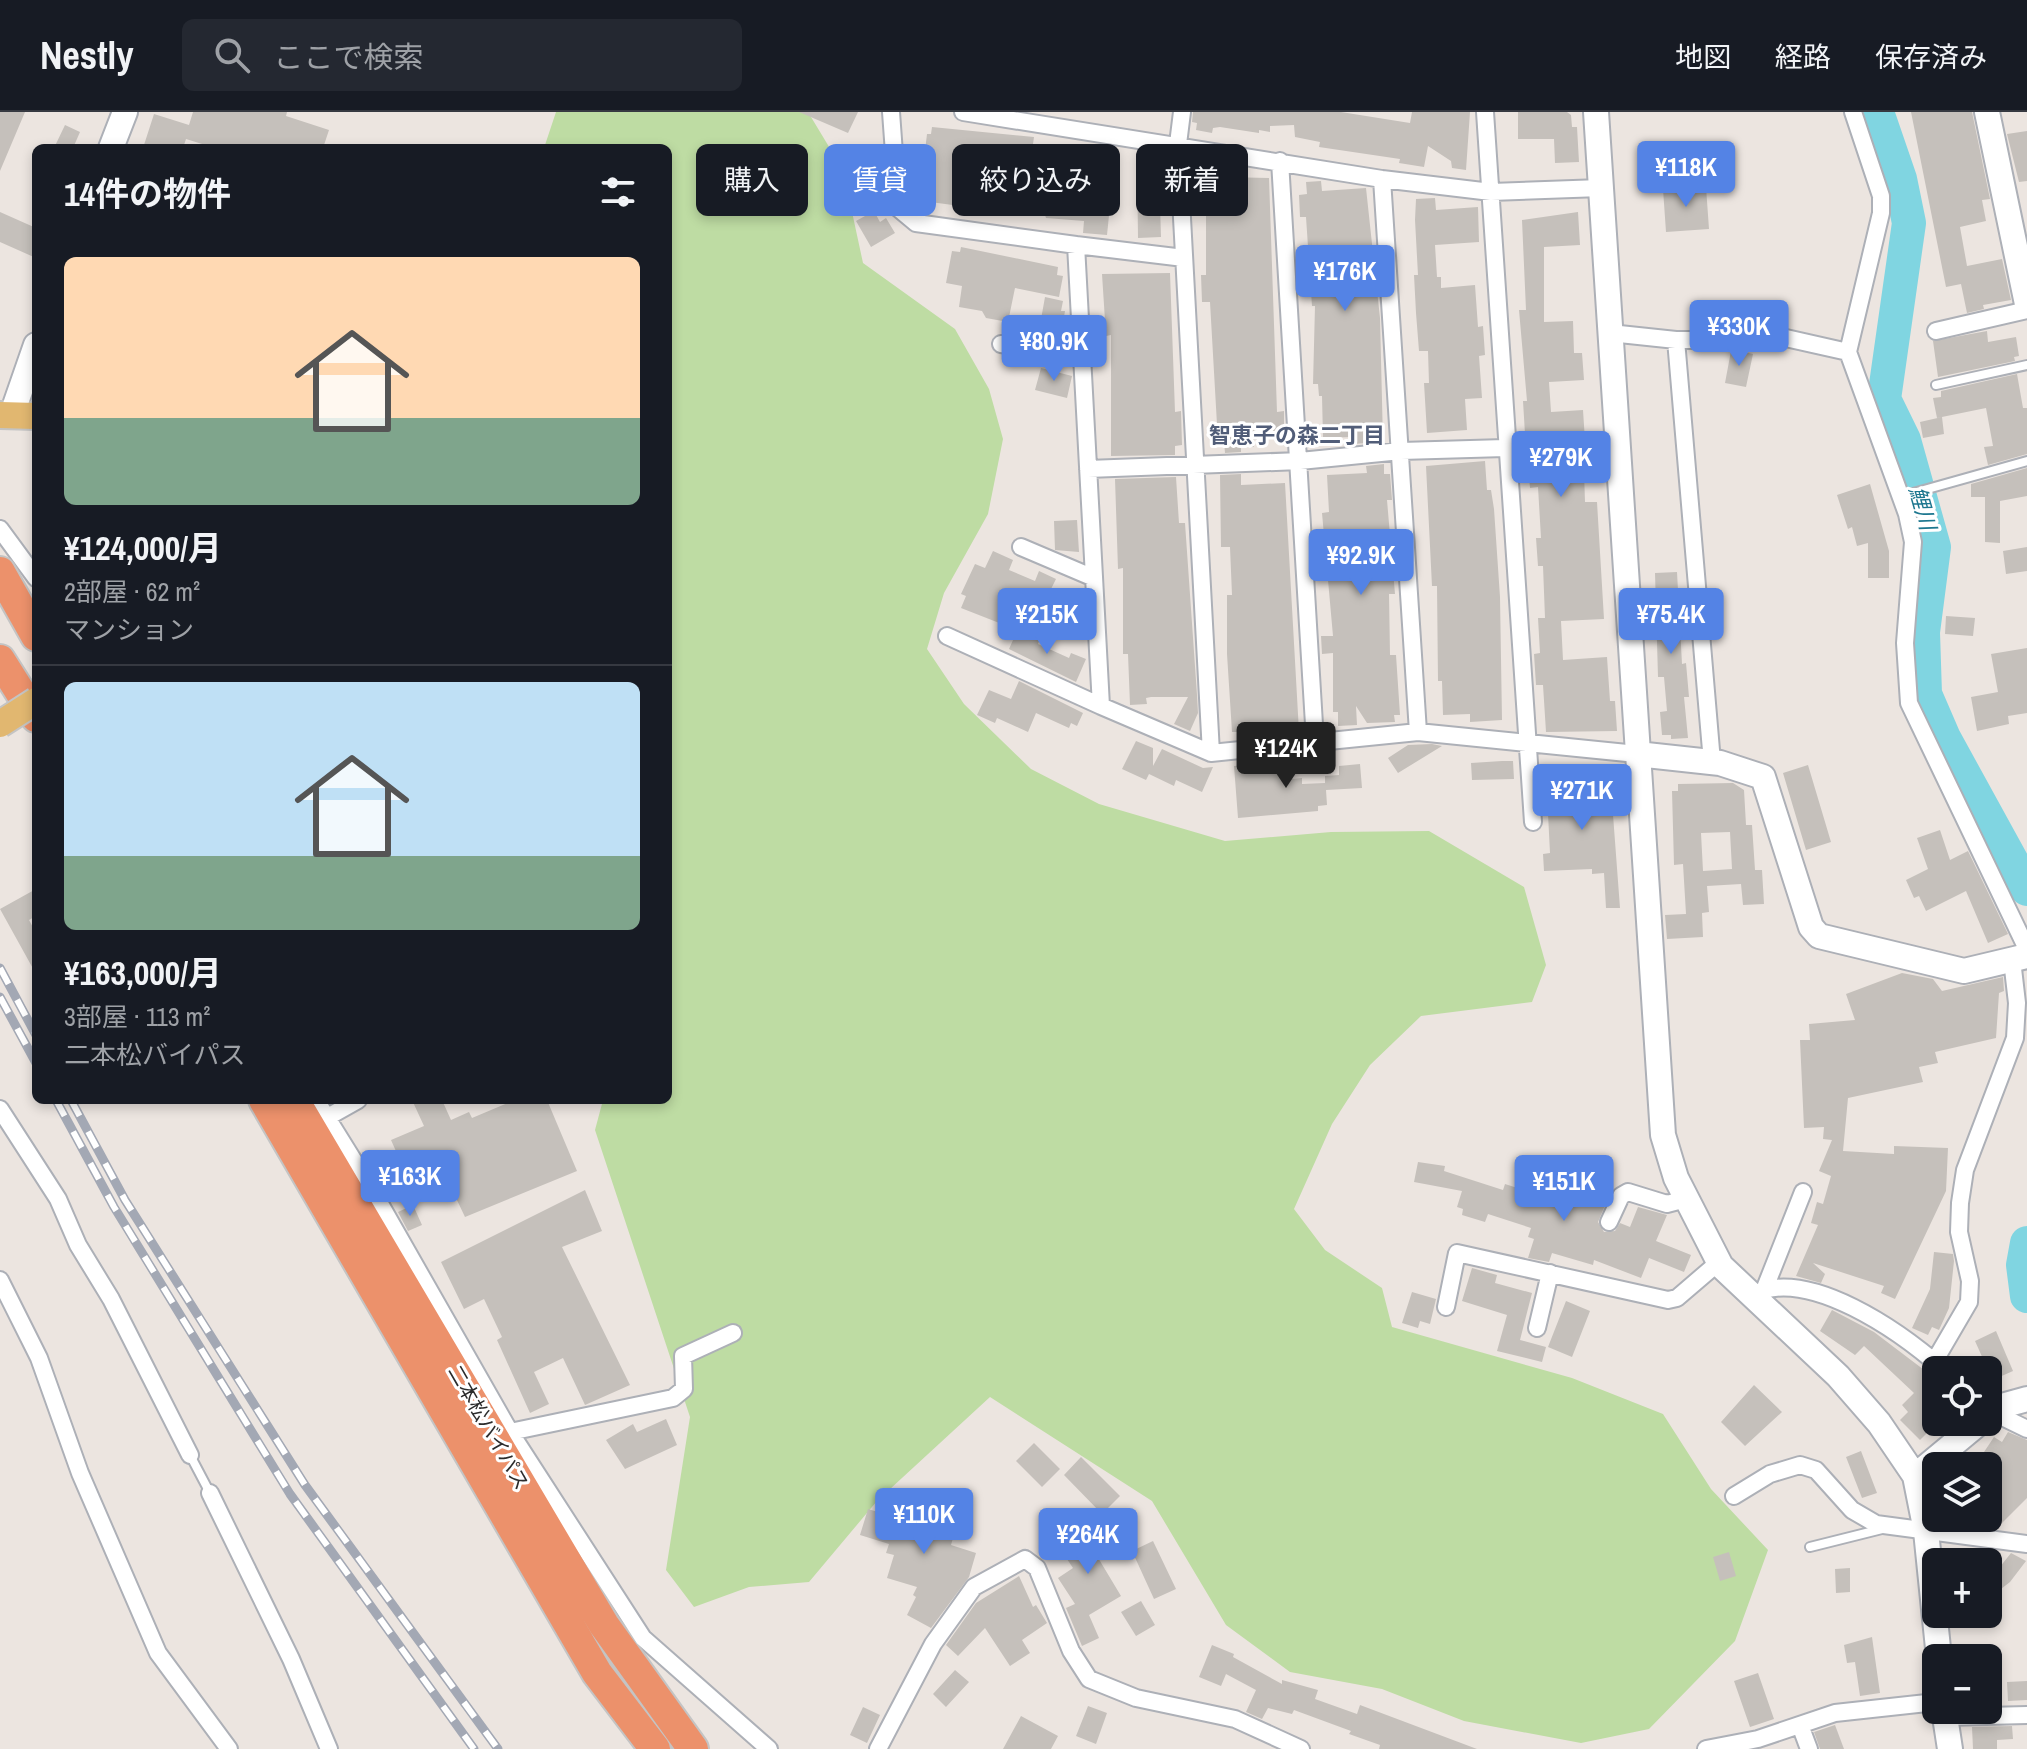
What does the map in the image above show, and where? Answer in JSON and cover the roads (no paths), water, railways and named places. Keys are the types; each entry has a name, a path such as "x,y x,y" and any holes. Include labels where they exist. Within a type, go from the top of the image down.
{"highway":[{"path":"0,572 32,629"},
{"path":"0,660 32,711"},
{"name":"二本松バイパス","path":"266,1104 597,1673 655,1749"},
{"name":"二本松バイパス","path":"296,1104 604,1625 693,1749"}],"main road":[{"path":"0,724 32,704"}],"street":[{"path":"113,144 125,112"},
{"path":"891,112 898,208 916,223 1184,258"},
{"path":"963,112 1178,144 1182,112"},
{"path":"1485,112 1505,448 1533,822"},
{"path":"1596,112 1663,1135 1686,1199 1719,1262 1758,1292 1879,1423 1915,1476 1922,1511"},
{"path":"1853,112 1881,196 1881,213 1848,352 1903,496 1913,542 1905,643 1909,703 2022,955 2015,1038 1965,1170 1959,1232 1970,1281 1969,1302 1944,1356"},
{"path":"1936,331 2027,307 2015,229 1987,112"},
{"path":"1248,156 1382,179 1491,192 1601,188"},
{"path":"1280,161 1315,741"},
{"path":"1382,179 1418,732"},
{"path":"1182,216 1211,753"},
{"path":"1076,245 1101,706"},
{"path":"1610,333 1676,340 1728,340 1768,334 1848,352"},
{"path":"1676,340 1712,762"},
{"path":"1001,344 1082,356"},
{"path":"16,415 32,359"},
{"path":"1088,469 1300,461 1401,451 1505,448"},
{"path":"0,529 32,573"},
{"path":"1021,547 1094,578"},
{"path":"947,636 1211,753 1418,732 1712,762 1763,777 1811,927 1819,936 1964,971 2022,955"},
{"path":"318,1104 375,1195 510,1432 643,1638 769,1749"},
{"path":"326,1118 351,1104"},
{"path":"0,1109 58,1199 78,1245 111,1299 190,1455"},
{"path":"1609,1222 1621,1196 1628,1192 1667,1204 1686,1199"},
{"path":"1758,1292 1803,1192"},
{"path":"1446,1307 1457,1253 1668,1300 1677,1298 1719,1262"},
{"path":"1537,1328 1550,1273"},
{"path":"0,1280 39,1358 80,1473 158,1653 229,1749"},
{"path":"1758,1292 1788,1287 1859,1310 1878,1319 1926,1356"},
{"path":"510,1432 673,1398 684,1389 683,1356 733,1333"},
{"path":"2002,1409 2027,1399"},
{"path":"2002,1420 2027,1429"},
{"path":"1915,1476 1962,1436"},
{"path":"1734,1496 1770,1474 1800,1465 1816,1470 1852,1510 1876,1524 1922,1530"},
{"path":"210,1493 291,1659 329,1749"},
{"path":"1926,1532 1938,1644"},
{"path":"1934,1532 2027,1544"},
{"path":"878,1749 933,1644 974,1587 1025,1559 1037,1568 1071,1651 1089,1679 1136,1698 1235,1719 1301,1749"},
{"path":"1706,1749 1758,1739 1835,1713 1922,1711"},
{"path":"2002,1714 2027,1715"},
{"path":"1945,1724 1950,1749"},
{"path":"1800,1725 1809,1749"}],"lane":[{"path":"1936,385 2027,365"},
{"path":"1903,496 2027,461"},
{"path":"190,1455 210,1493"},
{"path":"1810,1547 1875,1533 1890,1526"}],"waterway":[{"name":"鯉川","path":"1877,112 1900,179 1909,223 1884,399 1904,440 1934,547 1923,632 1925,694 1944,738 2027,889"},
{"name":"鯉川","path":"2027,1243 2023,1265 2027,1296"}],"railway":[{"path":"0,968 32,1028"},
{"path":"0,997 32,1056"},
{"path":"58,1104 114,1207 290,1494 474,1749"},
{"path":"73,1104 125,1200 305,1485 498,1749"}],"district":[{"name":"智恵子の森二丁目","path":"1297,435"}]}
